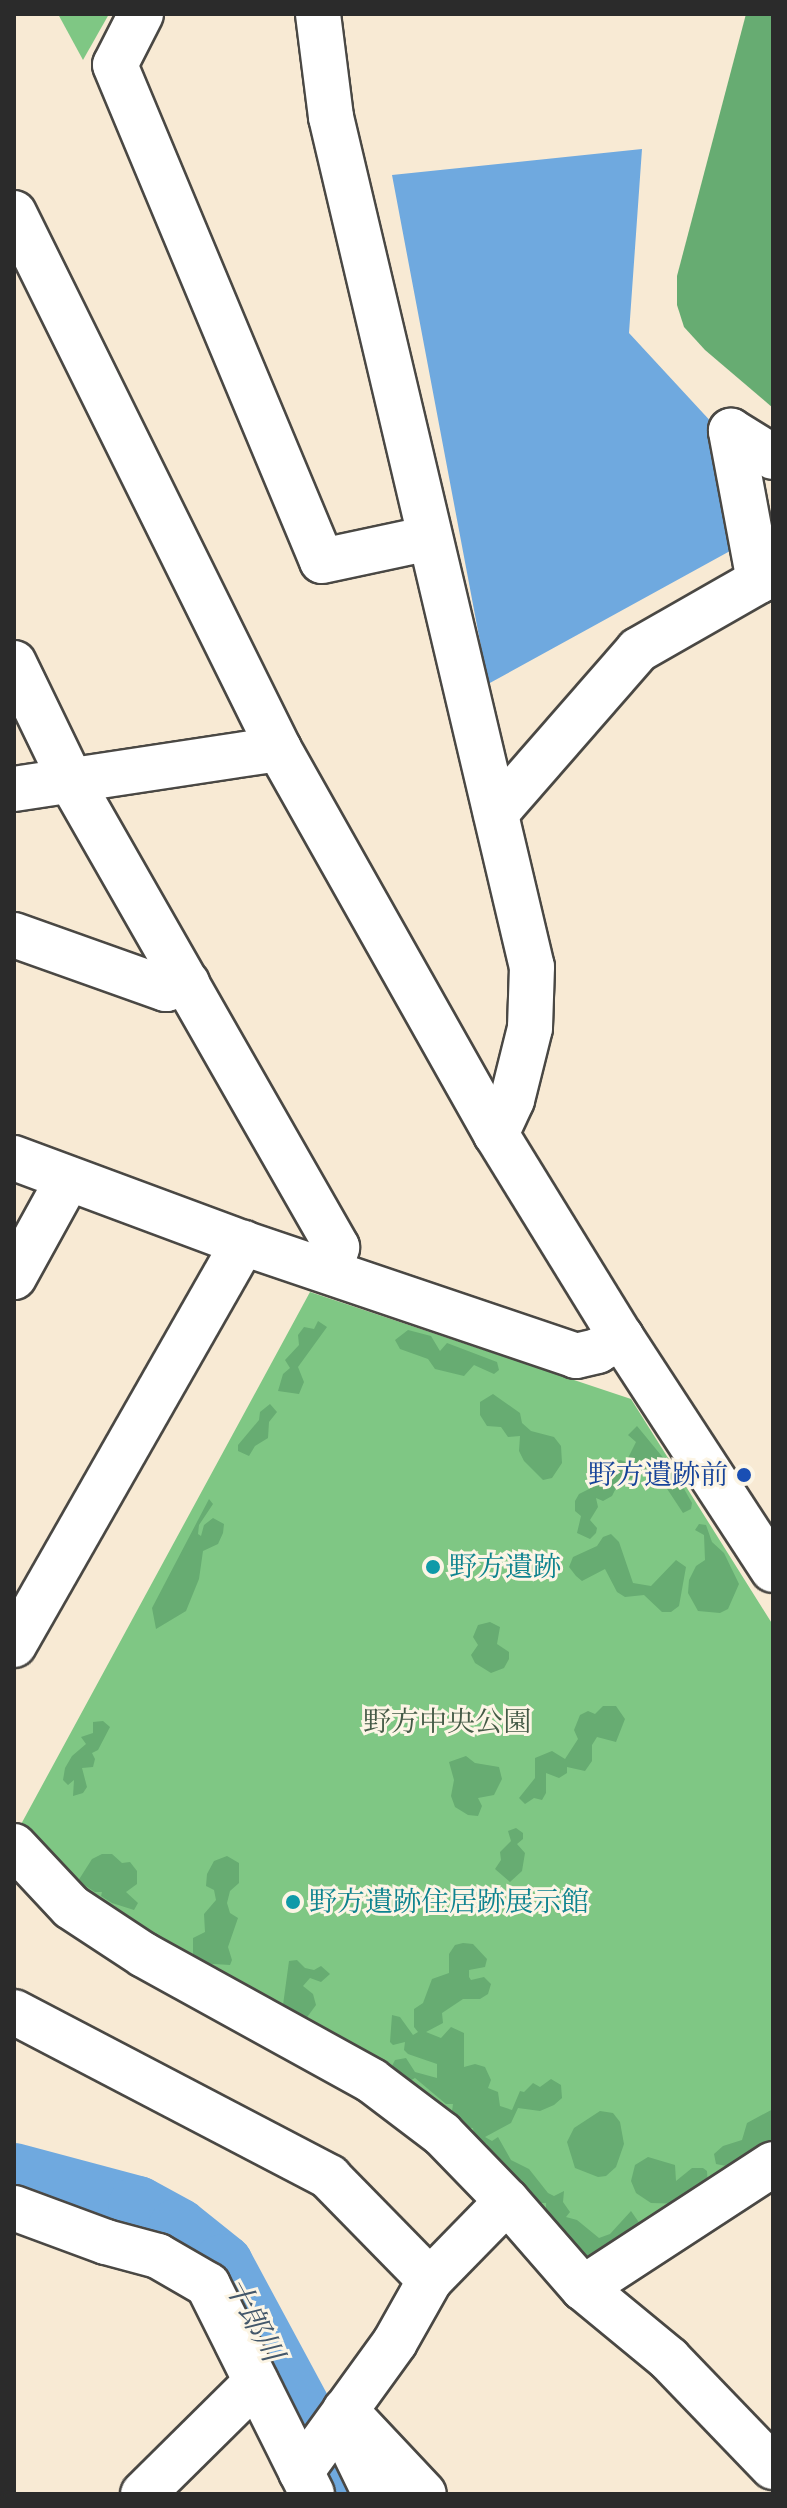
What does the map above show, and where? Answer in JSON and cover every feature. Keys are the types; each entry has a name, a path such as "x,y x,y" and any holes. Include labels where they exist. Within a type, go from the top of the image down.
{"street":[{"path":"141,14 115,65 322,561 429,538"},
{"path":"318,14 331,117 532,967 530,1028 512,1100 496,1134"},
{"path":"14,213 279,749 496,1134 621,1337 773,1570"},
{"path":"496,813 638,650 759,581 731,431 773,457"},
{"path":"14,663 71,781 337,1247 331,1271"},
{"path":"14,789 279,749"},
{"path":"14,935 166,989 187,983"},
{"path":"14,1158 243,1243 576,1356 597,1351 621,1337"},
{"path":"14,1277 68,1179"},
{"path":"14,1645 243,1243"},
{"path":"14,1846 71,1907 144,1955 372,2081 442,2134 507,2201 583,2288 669,2359 773,2467"},
{"path":"14,2012 329,2177 430,2280"},
{"path":"583,2288 773,2164"},
{"path":"307,2483 342,2415 395,2342 430,2280 507,2201"},
{"path":"14,2208 106,2242 158,2256 208,2285 307,2483"},
{"path":"143,2494 256,2382"},
{"path":"342,2415 375,2494"},
{"path":"342,2415 424,2494"}],"green space":[{"path":"58,14 109,14 83,60"},
{"path":"746,14 773,14 773,408 705,350 684,327 677,305 677,276"},
{"name":"野方中央公園","path":"310,1292 631,1399 773,1625 773,2143 588,2262 381,2065 262,1994 83,1898 19,1828"},
{"path":"318,1321 327,1327 298,1367 304,1382 299,1394 278,1391 283,1374 290,1368 285,1360 299,1345 298,1335 304,1327 314,1329"},
{"path":"408,1330 431,1336 440,1351 447,1343 497,1362 499,1370 494,1374 474,1365 464,1376 435,1369 428,1359 400,1349 395,1340"},
{"path":"493,1394 520,1413 522,1423 531,1431 554,1437 561,1446 562,1463 552,1478 543,1480 524,1461 519,1451 520,1436 508,1437 501,1427 487,1426 480,1415 480,1402"},
{"path":"270,1404 277,1412 269,1422 268,1438 255,1446 249,1456 238,1451 238,1445 259,1420 260,1412"},
{"path":"637,1426 674,1471 692,1503 691,1509 683,1513 654,1469 630,1479 621,1487 617,1486 612,1496 603,1501 596,1498 598,1507 590,1520 597,1528 596,1533 590,1539 577,1533 581,1516 575,1511 575,1501 579,1494 593,1487 600,1473 609,1472 613,1464 620,1460 626,1462 636,1442 628,1435"},
{"path":"209,1499 213,1504 199,1525 198,1534 201,1536 204,1525 213,1518 224,1524 223,1533 218,1544 203,1551 199,1579 186,1611 156,1629 152,1608"},
{"path":"699,1524 706,1525 712,1542 724,1553 739,1584 728,1609 720,1613 698,1611 688,1593 689,1580 696,1566 705,1560 704,1535 695,1530"},
{"path":"611,1534 619,1542 633,1583 651,1586 676,1560 686,1567 679,1606 671,1612 662,1612 644,1595 625,1597 617,1592 605,1569 582,1581 576,1576 569,1567 573,1557 597,1546 603,1537"},
{"path":"490,1622 500,1627 497,1644 509,1652 504,1668 491,1673 475,1663 471,1655 478,1645 473,1637 478,1625"},
{"path":"603,1706 616,1706 625,1719 616,1742 597,1737 592,1745 592,1761 585,1771 567,1767 567,1773 559,1778 546,1773 546,1793 542,1800 534,1798 525,1804 519,1798 535,1778 535,1758 552,1751 565,1759 578,1739 574,1730 580,1715 588,1711 595,1714"},
{"path":"103,1721 110,1727 98,1750 92,1753 95,1759 93,1767 82,1768 87,1787 83,1793 73,1796 74,1780 68,1785 63,1780 65,1768 72,1756 86,1744 81,1737 93,1733 93,1722"},
{"path":"466,1756 475,1763 499,1767 502,1779 494,1795 478,1798 482,1806 478,1816 468,1815 455,1807 451,1796 454,1780 449,1762"},
{"path":"516,1828 523,1833 523,1839 517,1844 525,1853 522,1871 510,1882 495,1869 501,1860 500,1852 511,1841 508,1831"},
{"path":"102,1854 112,1854 122,1863 130,1862 137,1871 137,1884 126,1892 138,1903 134,1910 112,1903 101,1896 102,1892 95,1892 78,1881 92,1859"},
{"path":"227,1856 239,1863 239,1883 230,1891 227,1903 230,1913 238,1918 228,1947 232,1960 230,1965 198,1963 193,1957 193,1938 205,1932 204,1914 216,1900 214,1890 206,1886 207,1874 214,1861"},
{"path":"473,1944 487,1959 485,1967 469,1970 469,1977 471,1980 484,1977 491,1984 488,1994 480,1999 463,1999 442,2013 443,2023 426,2032 441,2038 451,2027 464,2033 464,2067 475,2064 485,2067 491,2080 488,2088 498,2092 500,2106 512,2110 520,2091 524,2092 533,2083 540,2087 551,2079 561,2085 562,2098 554,2105 540,2111 518,2108 511,2123 485,2137 492,2141 498,2137 511,2160 529,2169 548,2193 554,2196 564,2191 563,2202 570,2212 566,2217 577,2220 599,2238 610,2234 631,2211 640,2224 638,2233 627,2233 625,2243 594,2259 579,2254 546,2211 546,2203 537,2203 487,2154 487,2144 475,2141 473,2128 460,2127 451,2118 453,2104 446,2104 415,2078 406,2083 390,2070 395,2060 406,2058 415,2072 437,2078 437,2064 408,2054 404,2050 405,2042 393,2045 390,2042 392,2015 400,2017 413,2035 418,2032 414,2027 414,2009 423,2003 432,1979 449,1973 449,1954 455,1945"},
{"path":"297,1960 305,1968 314,1970 321,1966 330,1974 321,1982 310,1978 303,1986 313,1994 316,2005 305,2020 284,2011 283,2005 289,1961"},
{"path":"773,2109 773,2144 737,2168 716,2164 714,2154 723,2146 742,2140 747,2123"},
{"path":"600,2111 613,2113 620,2122 624,2144 616,2167 606,2176 598,2177 575,2168 567,2142 574,2128"},
{"path":"648,2157 675,2165 676,2181 692,2168 703,2168 707,2171 708,2186 687,2204 651,2203 636,2193 631,2181 635,2165"}],"water":[{"path":"642,149 629,333 715,426 730,551 488,684 392,175"}],"waterway":[{"name":"十郎川","path":"14,2173 138,2206 178,2228 223,2264 347,2494"}],"place":[{"name":"野方遺跡前","path":"744,1475"},
{"name":"野方遺跡","path":"433,1567"},
{"name":"野方遺跡住居跡展示館","path":"293,1902"}]}
